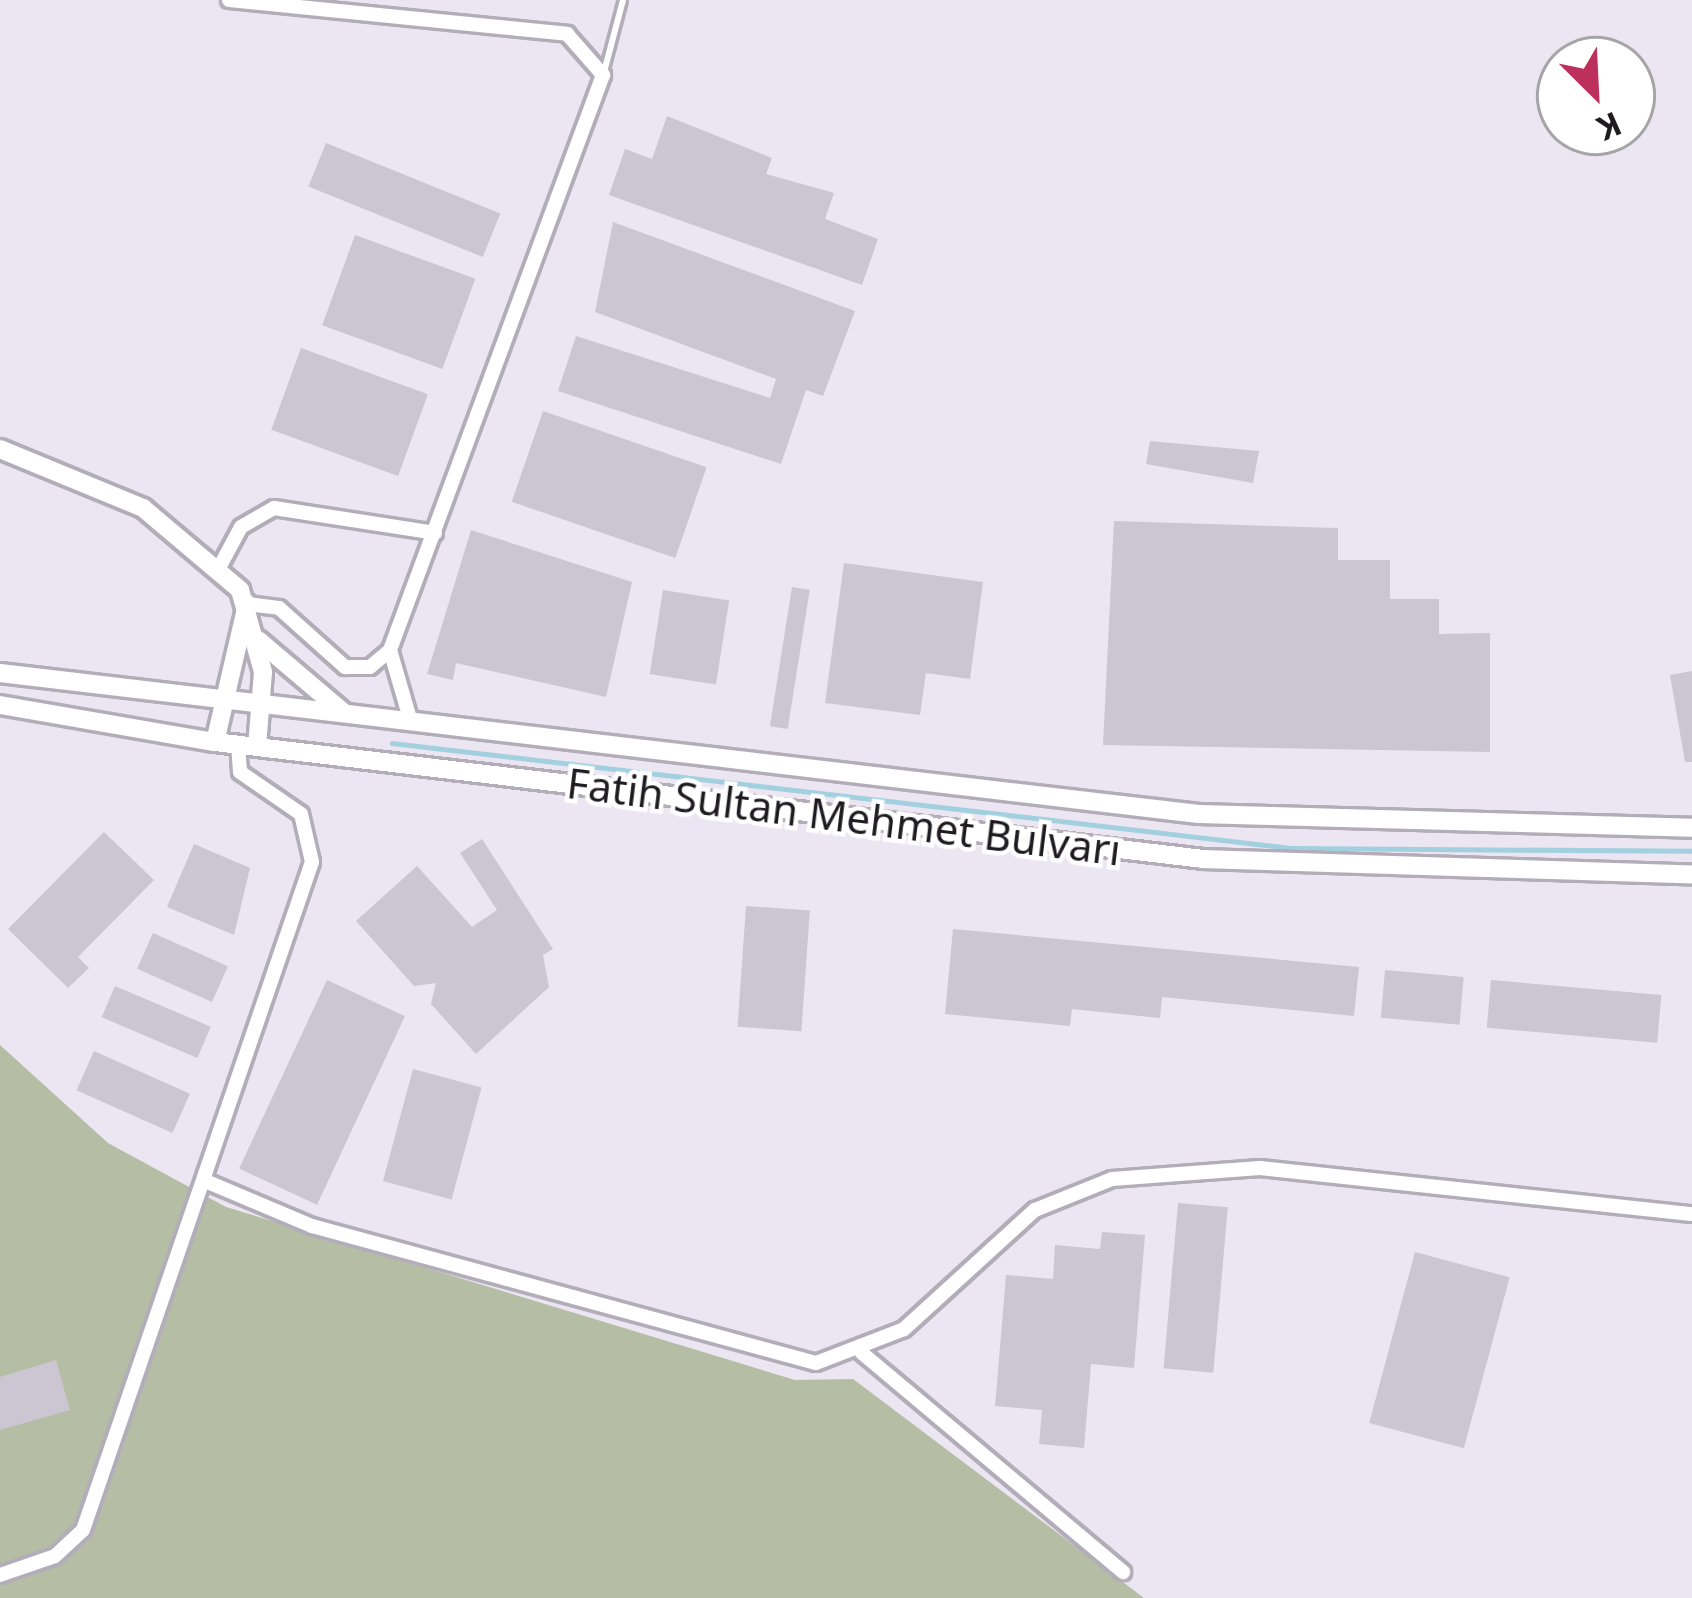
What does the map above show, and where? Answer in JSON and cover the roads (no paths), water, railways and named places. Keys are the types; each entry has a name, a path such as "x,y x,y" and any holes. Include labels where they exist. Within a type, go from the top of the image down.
{"main road":[{"path":"0,449 143,508 220,566 247,604 258,640 265,701 248,746"},
{"path":"215,742 247,604"},
{"path":"258,640 343,712"},
{"name":"Fatih Sultan Mehmet Bulvarı","path":"0,673 1199,814 1692,828"},
{"name":"Fatih Sultan Mehmet Bulvarı","path":"0,705 215,742 1203,859 1692,874"}],"street":[{"path":"229,0 567,34 603,76 390,650 370,667 345,667 279,608 247,604"},
{"path":"220,566 241,527 274,508 435,533"},
{"path":"390,650 410,719"},
{"path":"0,1575 55,1556 83,1530 210,1183 312,862 301,814 240,772 248,746"},
{"path":"210,1183 312,1226 816,1363 862,1353 1035,1210 1112,1179 1260,1168 1692,1214"},
{"path":"862,1353 1123,1572"}],"lane":[{"path":"603,76 623,0"}],"waterway":[{"path":"392,743 1291,848 1692,851"}]}
